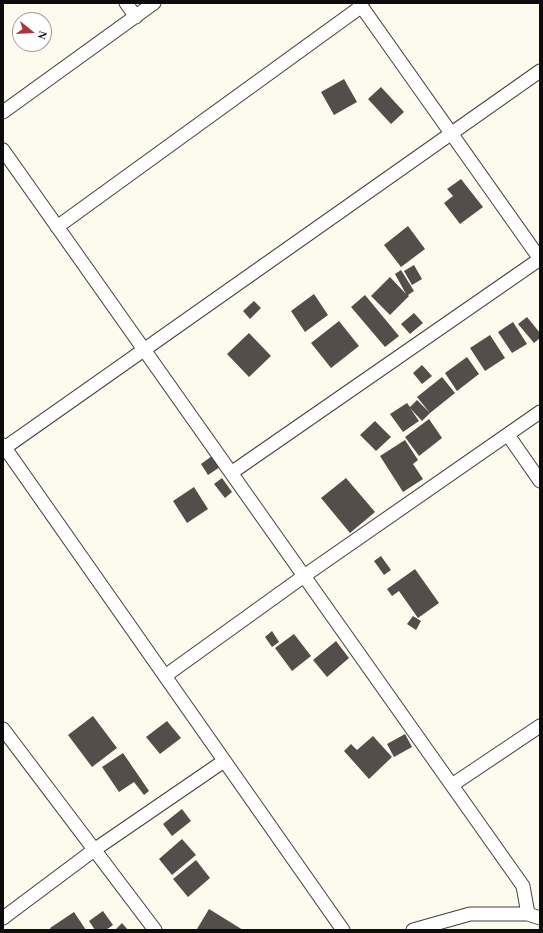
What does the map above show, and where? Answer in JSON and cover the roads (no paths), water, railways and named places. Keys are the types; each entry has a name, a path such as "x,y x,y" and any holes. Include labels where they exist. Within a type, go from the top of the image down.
{"street":[{"path":"126,3 136,16"},
{"path":"3,112 154,3"},
{"path":"57,227 361,5 540,259 231,473"},
{"path":"343,930 4,447 540,71"},
{"path":"3,150 523,886 534,916 470,914 413,930"},
{"path":"165,676 304,576 540,412"},
{"path":"508,435 540,481"},
{"path":"452,785 540,726"},
{"path":"4,733 155,930"},
{"path":"3,918 94,850 224,761"}]}
